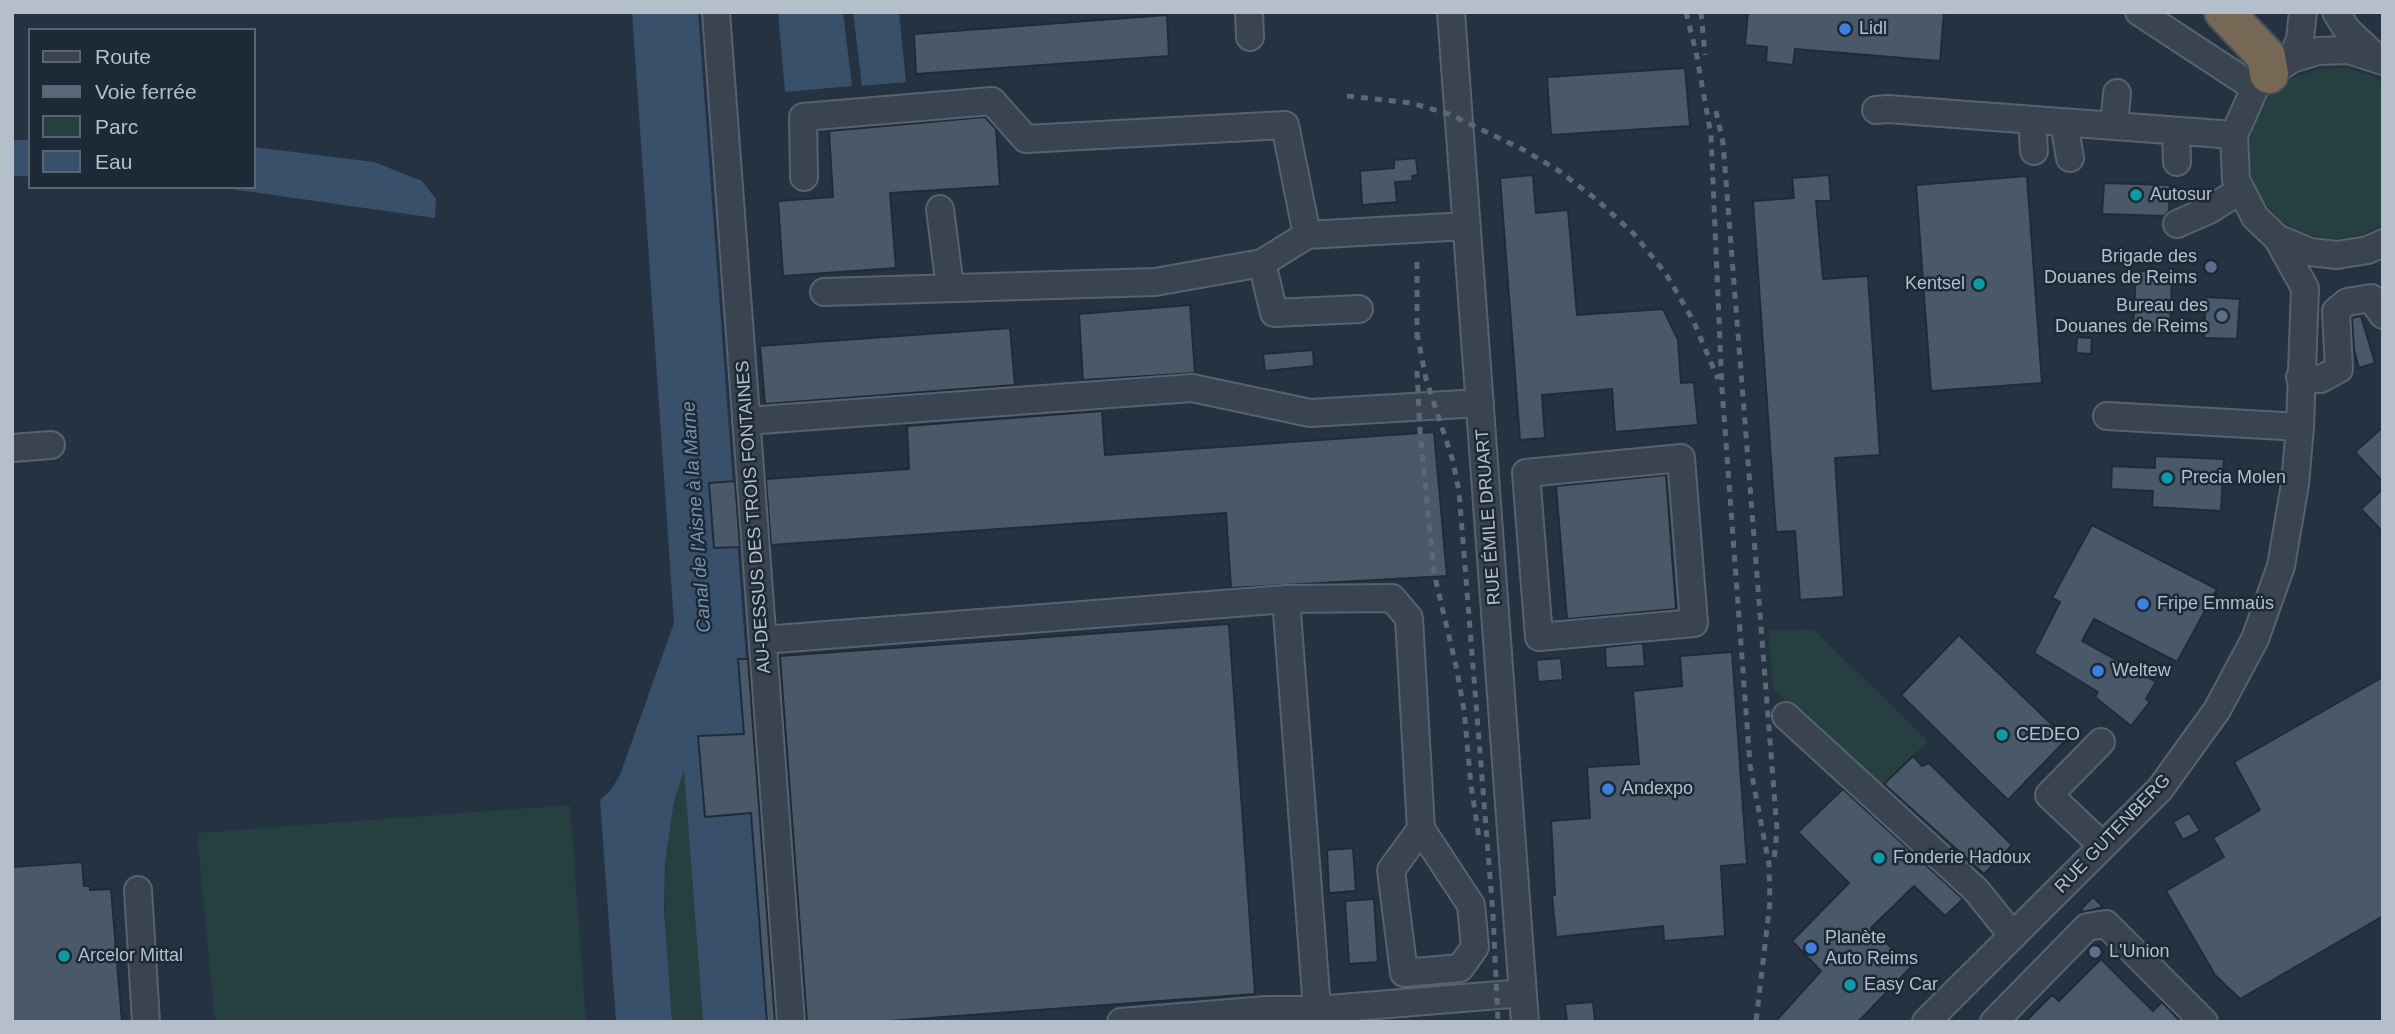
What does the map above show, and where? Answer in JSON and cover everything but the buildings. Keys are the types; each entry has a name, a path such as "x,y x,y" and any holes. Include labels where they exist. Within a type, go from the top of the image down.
{"highway":[{"path":"2224,12 2266,56 2272,74"}],"street":[{"name":"AU-DESSUS DES TROIS FONTAINES","path":"716,12 791,1022"},
{"name":"RUE ÉMILE DRUART","path":"1451,12 1525,1022"},
{"path":"2139,12 2272,74"},
{"path":"2303,12 2300,39 2272,74 2234,135 2236,180 2255,217 2277,237 2310,252 2337,255 2368,250 2383,243"},
{"path":"2336,12 2347,30 2380,60"},
{"path":"2272,74 2318,51 2348,50 2380,60"},
{"path":"2114,126 2117,93"},
{"path":"804,177 803,117 992,101 1026,139 1285,125 1307,235"},
{"path":"1882,110 2234,135"},
{"path":"2032,120 2034,152"},
{"path":"2064,122 2070,158"},
{"path":"2176,131 2177,162"},
{"path":"2177,224 2209,210 2241,190"},
{"path":"940,209 950,288"},
{"path":"824,292 1155,282 1262,262 1307,235 1466,226"},
{"path":"2277,237 2305,288 2337,255"},
{"path":"1262,262 1273,313 1359,309"},
{"name":"RUE GUTENBERG","path":"1926,1022 2160,789 2217,710 2255,639 2281,566 2295,484 2305,288"},
{"path":"2300,377 2321,379 2339,369 2336,311 2347,302 2371,298 2383,315"},
{"path":"746,421 1192,388 1310,413 1480,402"},
{"path":"2107,416 2300,427"},
{"path":"12,448 51,444"},
{"path":"1681,458 1694,623 1539,637 1531,566 1526,473 1681,458"},
{"path":"1493,568 1531,566"},
{"path":"763,640 1286,599 1392,598 1409,618 1421,829 1471,905 1475,947 1460,968 1404,973 1391,870 1421,829"},
{"path":"1286,599 1317,1016"},
{"path":"1786,716 1976,890 2013,936"},
{"path":"2101,742 2049,795 2103,846"},
{"path":"138,890 146,1022"},
{"path":"1994,1022 2087,927 2106,924 2204,1022"},
{"path":"1121,1022 1266,1010 1317,1016 1523,993"}],"green space":[{"path":"2346,68 2373,76 2383,83 2383,224 2363,235 2334,239 2307,235 2282,222 2263,201 2251,176 2249,148 2255,121 2269,97 2291,79 2317,69"},
{"path":"1813,629 1928,741 1878,790 1773,689 1769,631"},
{"path":"684,767 703,1022 672,1022 665,935 665,863 674,802"},
{"path":"570,805 586,1022 215,1022 197,833"}],"water":[{"name":"Canal de l'Aisne à la Marne","path":"632,12 698,12 773,1022 703,1022 684,769 674,802 665,863 664,910 672,1022 616,1022 600,800 611,790 620,775 674,623"},
{"path":"778,12 843,12 852,86 785,92"},
{"path":"853,12 899,12 906,82 862,86"},
{"path":"12,140 28,140 28,176 12,176"},
{"path":"256,147 374,162 422,181 436,199 435,218 231,189 256,189"}],"railway":[{"path":"1686,12 1711,135 1722,389 1750,765 1769,864 1770,902 1756,1022"},
{"path":"1701,12 1705,55"},
{"path":"1347,96 1411,103 1449,114 1524,150 1559,171 1596,199 1634,234 1666,274 1693,320 1718,379"},
{"path":"1716,111 1723,143 1777,830 1774,860"},
{"path":"1417,262 1417,343"},
{"path":"1417,333 1426,379 1453,461 1459,492 1493,914 1498,1022"},
{"path":"1417,371 1434,573 1464,710 1479,838"}],"place":[{"name":"Lidl","path":"1845,29"},
{"name":"Autosur","path":"2136,195"},
{"name":"Brigade des Douanes de Reims","path":"2211,267"},
{"name":"Kentsel","path":"1979,284"},
{"name":"Bureau des Douanes de Reims","path":"2222,316"},
{"name":"Precia Molen","path":"2167,478"},
{"name":"Fripe Emmaüs","path":"2143,604"},
{"name":"Weltew","path":"2098,671"},
{"name":"CEDEO","path":"2002,735"},
{"name":"Andexpo","path":"1608,789"},
{"name":"Fonderie Hadoux","path":"1879,858"},
{"name":"Planète Auto Reims","path":"1811,948"},
{"name":"L'Union","path":"2095,952"},
{"name":"Arcelor Mittal","path":"64,956"},
{"name":"Easy Car","path":"1850,985"}]}
